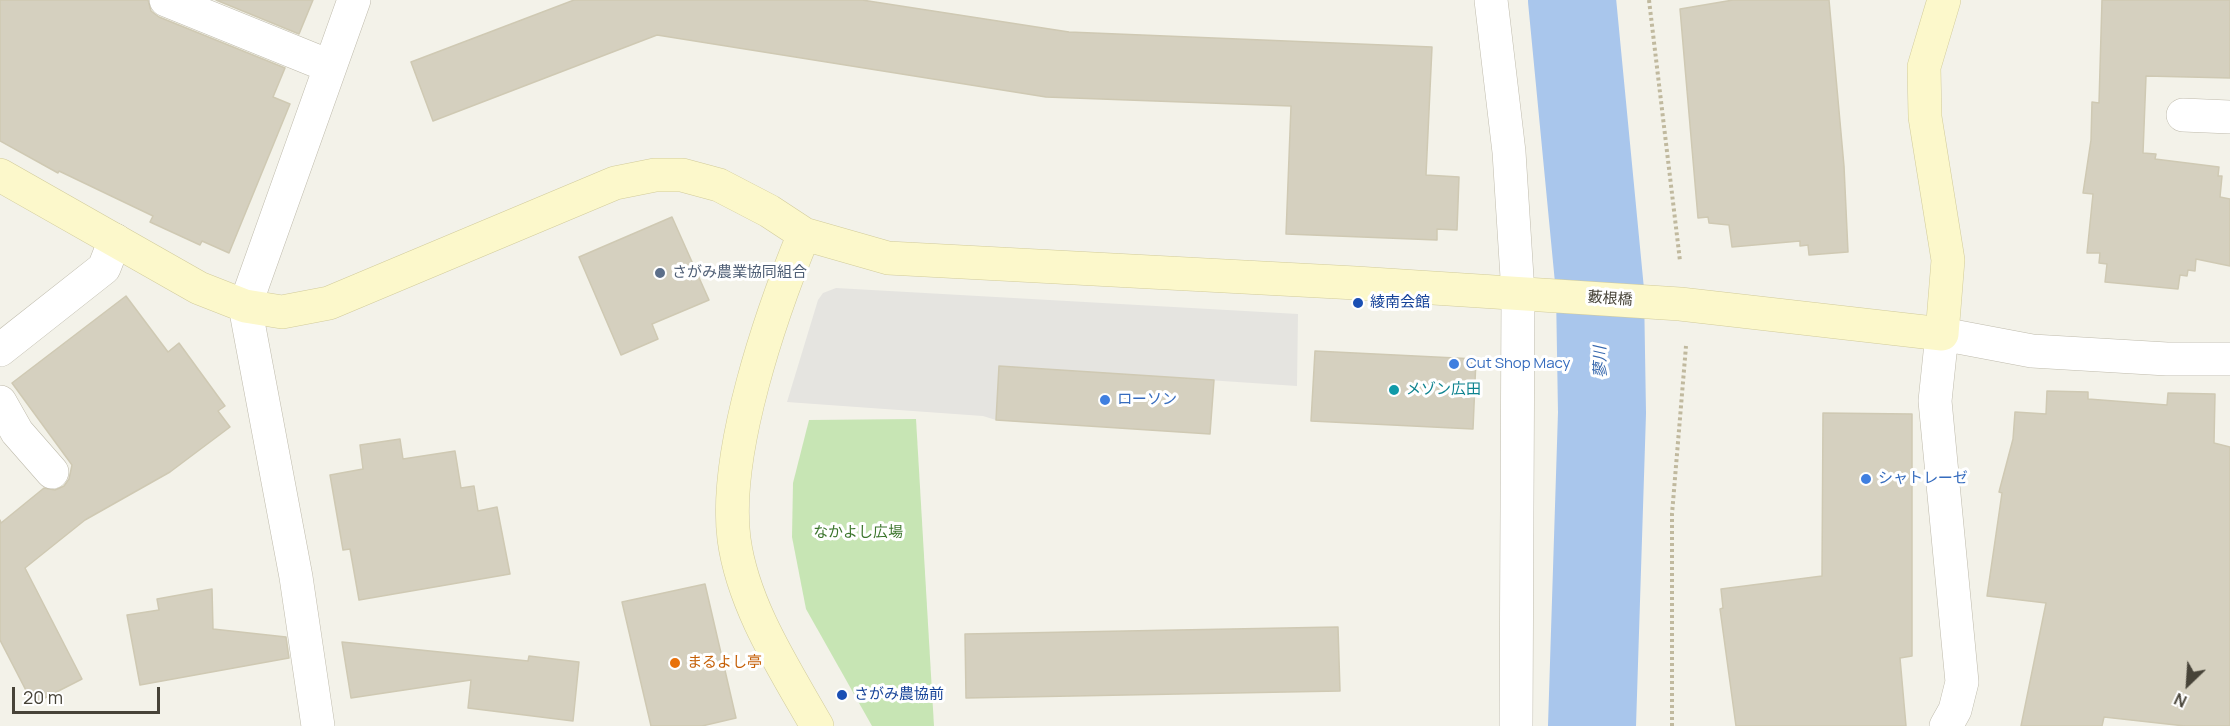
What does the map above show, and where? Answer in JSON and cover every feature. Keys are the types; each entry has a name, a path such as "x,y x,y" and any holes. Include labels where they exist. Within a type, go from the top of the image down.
{"street":[{"path":"166,0 329,66"},
{"path":"318,726 296,576 245,306 354,0"},
{"path":"1491,0 1529,294 1516,726"},
{"path":"1944,0 1924,68 1925,117 1948,260 1935,401 1962,682 1954,710 1946,726"},
{"path":"2183,115 2230,117"},
{"name":"藪根橋","path":"0,175 200,288 245,306 282,312 329,303 615,183 655,175 682,175 719,185 769,211 804,234 888,258 1680,304 1942,334"},
{"path":"804,234 789,272 746,418 733,477 732,512 735,541 748,593 771,643 817,726"},
{"path":"0,350 104,268 115,240"},
{"path":"1942,334 2032,351 2167,359 2230,359"},
{"path":"0,402 8,437 52,472"}],"path":[{"path":"1649,0 1680,268"},
{"path":"1672,726 1672,514 1686,343"}],"green space":[{"name":"なかよし広場","path":"916,419 934,726 872,726 806,609 792,537 793,483 809,420"}],"shaded area":[{"path":"836,288 1298,314 1297,386 999,366 996,420 983,416 787,402 818,300 823,293"}],"building":[{"path":"0,0 148,0 151,11 159,17 285,68 273,97 290,104 229,253 202,241 200,245 150,222 153,216 59,171 58,173 0,141"},
{"path":"216,0 313,0 299,34"},
{"path":"574,0 862,0 1069,32 1432,47 1426,175 1459,177 1457,230 1437,229 1437,240 1286,234 1291,106 1046,97 657,35 433,121 411,62"},
{"path":"1733,0 1829,0 1844,166 1848,252 1809,255 1808,245 1800,246 1800,241 1732,247 1729,225 1709,223 1708,217 1698,218 1680,9"},
{"path":"2102,0 2230,0 2230,78 2146,76 2143,153 2156,154 2155,159 2219,167 2218,176 2222,176 2220,197 2230,199 2230,266 2196,259 2195,271 2188,270 2187,276 2180,275 2178,289 2105,282 2107,264 2099,263 2100,253 2087,253 2093,194 2083,193 2091,140 2092,102 2099,103"},
{"path":"672,217 709,300 652,324 658,339 621,355 579,257"},
{"path":"126,296 168,352 179,343 225,406 218,411 230,427 170,472 85,520 25,568 82,679 33,704 0,640 0,520 1,523 44,488 55,490 64,486 69,479 72,465 12,383"},
{"name":"メゾン広田","path":"1315,351 1476,359 1473,429 1311,421"},
{"name":"ローソン","path":"999,366 1214,380 1210,434 996,420"},
{"path":"2047,391 2088,392 2088,399 2167,405 2168,393 2215,394 2214,443 2230,447 2230,726 2185,726 2104,717 2102,726 2021,726 2046,603 1987,596 2002,493 1999,492 2013,439 2015,412 2046,414"},
{"path":"1823,413 1912,414 1912,656 1900,658 1906,726 1736,726 1720,609 1723,608 1721,589 1822,576"},
{"path":"400,439 403,459 455,451 461,488 474,486 478,511 497,507 510,574 359,600 350,549 343,550 330,475 363,469 360,445"},
{"path":"705,584 736,718 702,726 651,726 622,602"},
{"path":"212,589 213,629 286,637 289,658 140,685 127,615 159,610 157,599"},
{"path":"1338,627 1340,691 966,698 965,634"},
{"path":"342,642 528,661 529,656 579,662 573,721 468,708 471,680 351,698"}],"waterway":[{"name":"蓼川","path":"1572,0 1600,291 1602,413 1592,726"}],"place":[{"name":"さがみ農業協同組合","path":"660,273"},
{"name":"綾南会館","path":"1358,303"},
{"name":"Cut Shop Macy","path":"1454,364"},
{"name":"メゾン広田","path":"1394,390"},
{"name":"ローソン","path":"1105,400"},
{"name":"シャトレーゼ","path":"1866,479"},
{"name":"まるよし亭","path":"675,663"},
{"name":"さがみ農協前","path":"842,695"}]}
